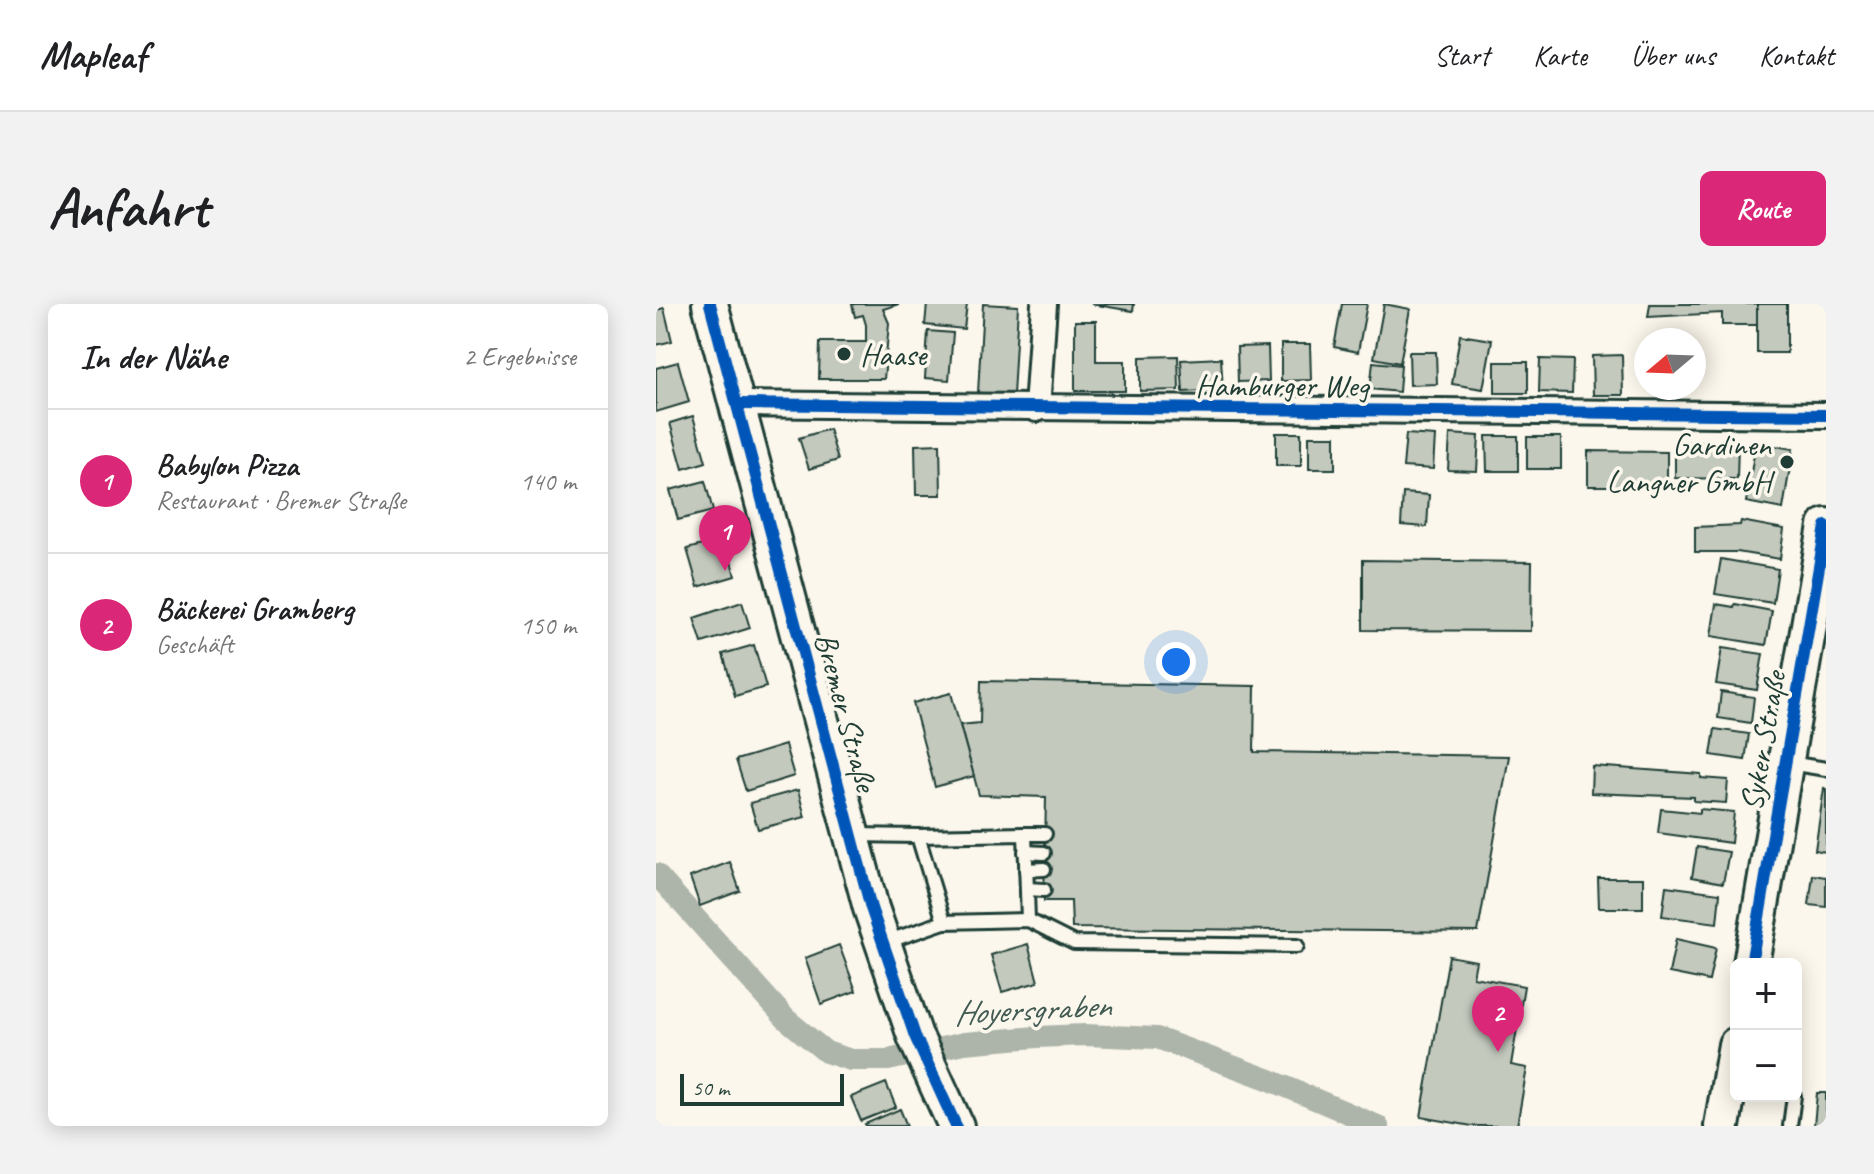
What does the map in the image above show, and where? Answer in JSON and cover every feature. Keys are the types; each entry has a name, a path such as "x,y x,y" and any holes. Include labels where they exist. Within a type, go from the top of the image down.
{"main road":[{"name":"Bremer Straße","path":"710,304 883,943 920,1049 956,1126"},
{"name":"Syker Straße","path":"1752,958 1826,526"},
{"path":"1722,1126 1730,1093"}],"street":[{"path":"1037,409 1044,304"},
{"name":"Hamburger Weg","path":"738,404 1826,415"}],"lane":[{"path":"1786,762 1826,769"},
{"path":"1025,834 1028,920"},
{"path":"852,835 1045,834"},
{"path":"918,836 944,922"},
{"path":"1025,852 1044,853"},
{"path":"1026,870 1044,869"},
{"path":"1027,889 1044,890"},
{"path":"883,943 944,922 1028,920 1074,943 1297,946"},
{"path":"1229,945 1234,930"},
{"path":"1790,1126 1793,1102"}],"building":[{"path":"852,304 899,304 883,309 889,323 884,379 819,379 820,342 866,342 863,315 855,317"},
{"path":"927,304 967,304 964,329 925,325"},
{"path":"983,304 1018,306 1013,395 978,393"},
{"path":"1091,304 1134,304 1133,311"},
{"path":"1342,304 1367,304 1358,352 1334,347"},
{"path":"1384,304 1410,309 1400,363 1374,358"},
{"path":"1650,304 1757,304 1757,325 1722,325 1722,313 1648,317"},
{"path":"1757,304 1787,304 1787,353 1757,353"},
{"path":"664,308 672,341 656,345 656,310"},
{"path":"1075,321 1096,321 1096,361 1125,361 1125,391 1075,391"},
{"path":"928,331 953,333 949,380 925,378"},
{"path":"1460,335 1492,340 1483,389 1452,384"},
{"path":"1281,344 1310,344 1311,380 1281,381"},
{"path":"1268,346 1269,381 1238,382 1237,347"},
{"path":"1409,352 1436,352 1437,384 1410,385"},
{"path":"1622,355 1623,395 1593,395 1592,356"},
{"path":"1178,356 1179,390 1140,391 1140,357"},
{"path":"1221,358 1223,390 1183,392 1181,360"},
{"path":"1540,359 1573,360 1572,393 1539,392"},
{"path":"678,362 689,402 656,412 656,368"},
{"path":"1373,362 1401,365 1399,392 1370,389"},
{"path":"1495,362 1528,362 1528,393 1495,393"},
{"path":"693,416 706,462 683,469 670,423"},
{"path":"829,429 838,460 809,469 799,438"},
{"path":"1276,433 1301,433 1301,466 1276,466"},
{"path":"1406,434 1435,436 1433,469 1403,467"},
{"path":"1450,434 1479,436 1477,471 1448,470"},
{"path":"1309,436 1335,436 1335,469 1309,469"},
{"path":"1486,436 1518,436 1518,471 1487,471"},
{"path":"1527,437 1561,437 1561,469 1527,469"},
{"path":"1675,442 1738,443 1737,479 1675,478"},
{"path":"1756,443 1793,449 1783,509 1746,502"},
{"path":"940,444 941,495 916,495 915,445"},
{"path":"1588,451 1667,452 1667,486 1588,486"},
{"path":"705,481 713,511 678,520 670,490"},
{"path":"1403,493 1429,495 1427,527 1401,525"},
{"path":"1741,521 1784,529 1780,559 1737,552 1695,552 1695,527 1740,525"},
{"path":"725,539 735,576 698,587 687,549"},
{"path":"1721,559 1778,569 1773,603 1715,594"},
{"path":"1363,560 1532,562 1531,631 1363,630"},
{"path":"742,602 750,628 702,643 694,618"},
{"path":"1716,604 1772,611 1766,645 1711,636"},
{"path":"754,645 766,687 735,696 723,654"},
{"path":"1722,648 1763,654 1757,690 1716,684"},
{"path":"981,681 1255,686 1254,752 1509,756 1478,932 1072,928 1071,901 1044,901 1046,797 979,795 960,725 980,723"},
{"path":"1721,692 1754,697 1751,723 1718,718"},
{"path":"951,693 974,776 935,787 913,703"},
{"path":"1715,729 1749,734 1745,760 1711,755"},
{"path":"785,745 794,776 746,791 736,760"},
{"path":"1592,766 1701,774 1701,778 1728,780 1726,803 1694,801 1694,797 1591,793"},
{"path":"1826,789 1826,852 1815,850"},
{"path":"798,790 805,817 758,829 750,803"},
{"path":"1661,809 1734,812 1731,843 1658,833"},
{"path":"1697,847 1729,852 1723,883 1692,877"},
{"path":"730,862 740,891 700,906 690,877"},
{"path":"1813,875 1826,877 1826,907 1809,905"},
{"path":"1598,878 1643,878 1643,908 1599,908"},
{"path":"1666,886 1720,893 1717,923 1662,916"},
{"path":"1676,939 1716,948 1709,981 1669,973"},
{"path":"1028,944 1038,982 1002,992 991,955"},
{"path":"839,945 856,991 821,1004 805,958"},
{"path":"1449,956 1476,961 1473,977 1524,986 1511,1065 1527,1068 1517,1126 1472,1126 1421,1117"},
{"path":"886,1083 896,1107 861,1121 851,1097"},
{"path":"1817,1093 1826,1093 1826,1126 1814,1126"},
{"path":"900,1109 907,1126 865,1124"}],"waterway":[{"name":"Hoyersgraben","path":"656,874 786,1019 826,1052 851,1060 888,1060 964,1043 1037,1037 1157,1038 1270,1080 1378,1126"}],"cycle path":[{"path":"710,304 871,908 915,1036 956,1126"},
{"path":"738,404 1826,415"},
{"path":"1752,958 1826,526"}],"place":[{"name":"Haase","path":"844,354"},
{"name":"Gardinen Langner GmbH","path":"1787,462"},
{"name":"Babylon Pizza","path":"725,571"},
{"name":"Bäckerei Gramberg","path":"1498,1052"}]}
